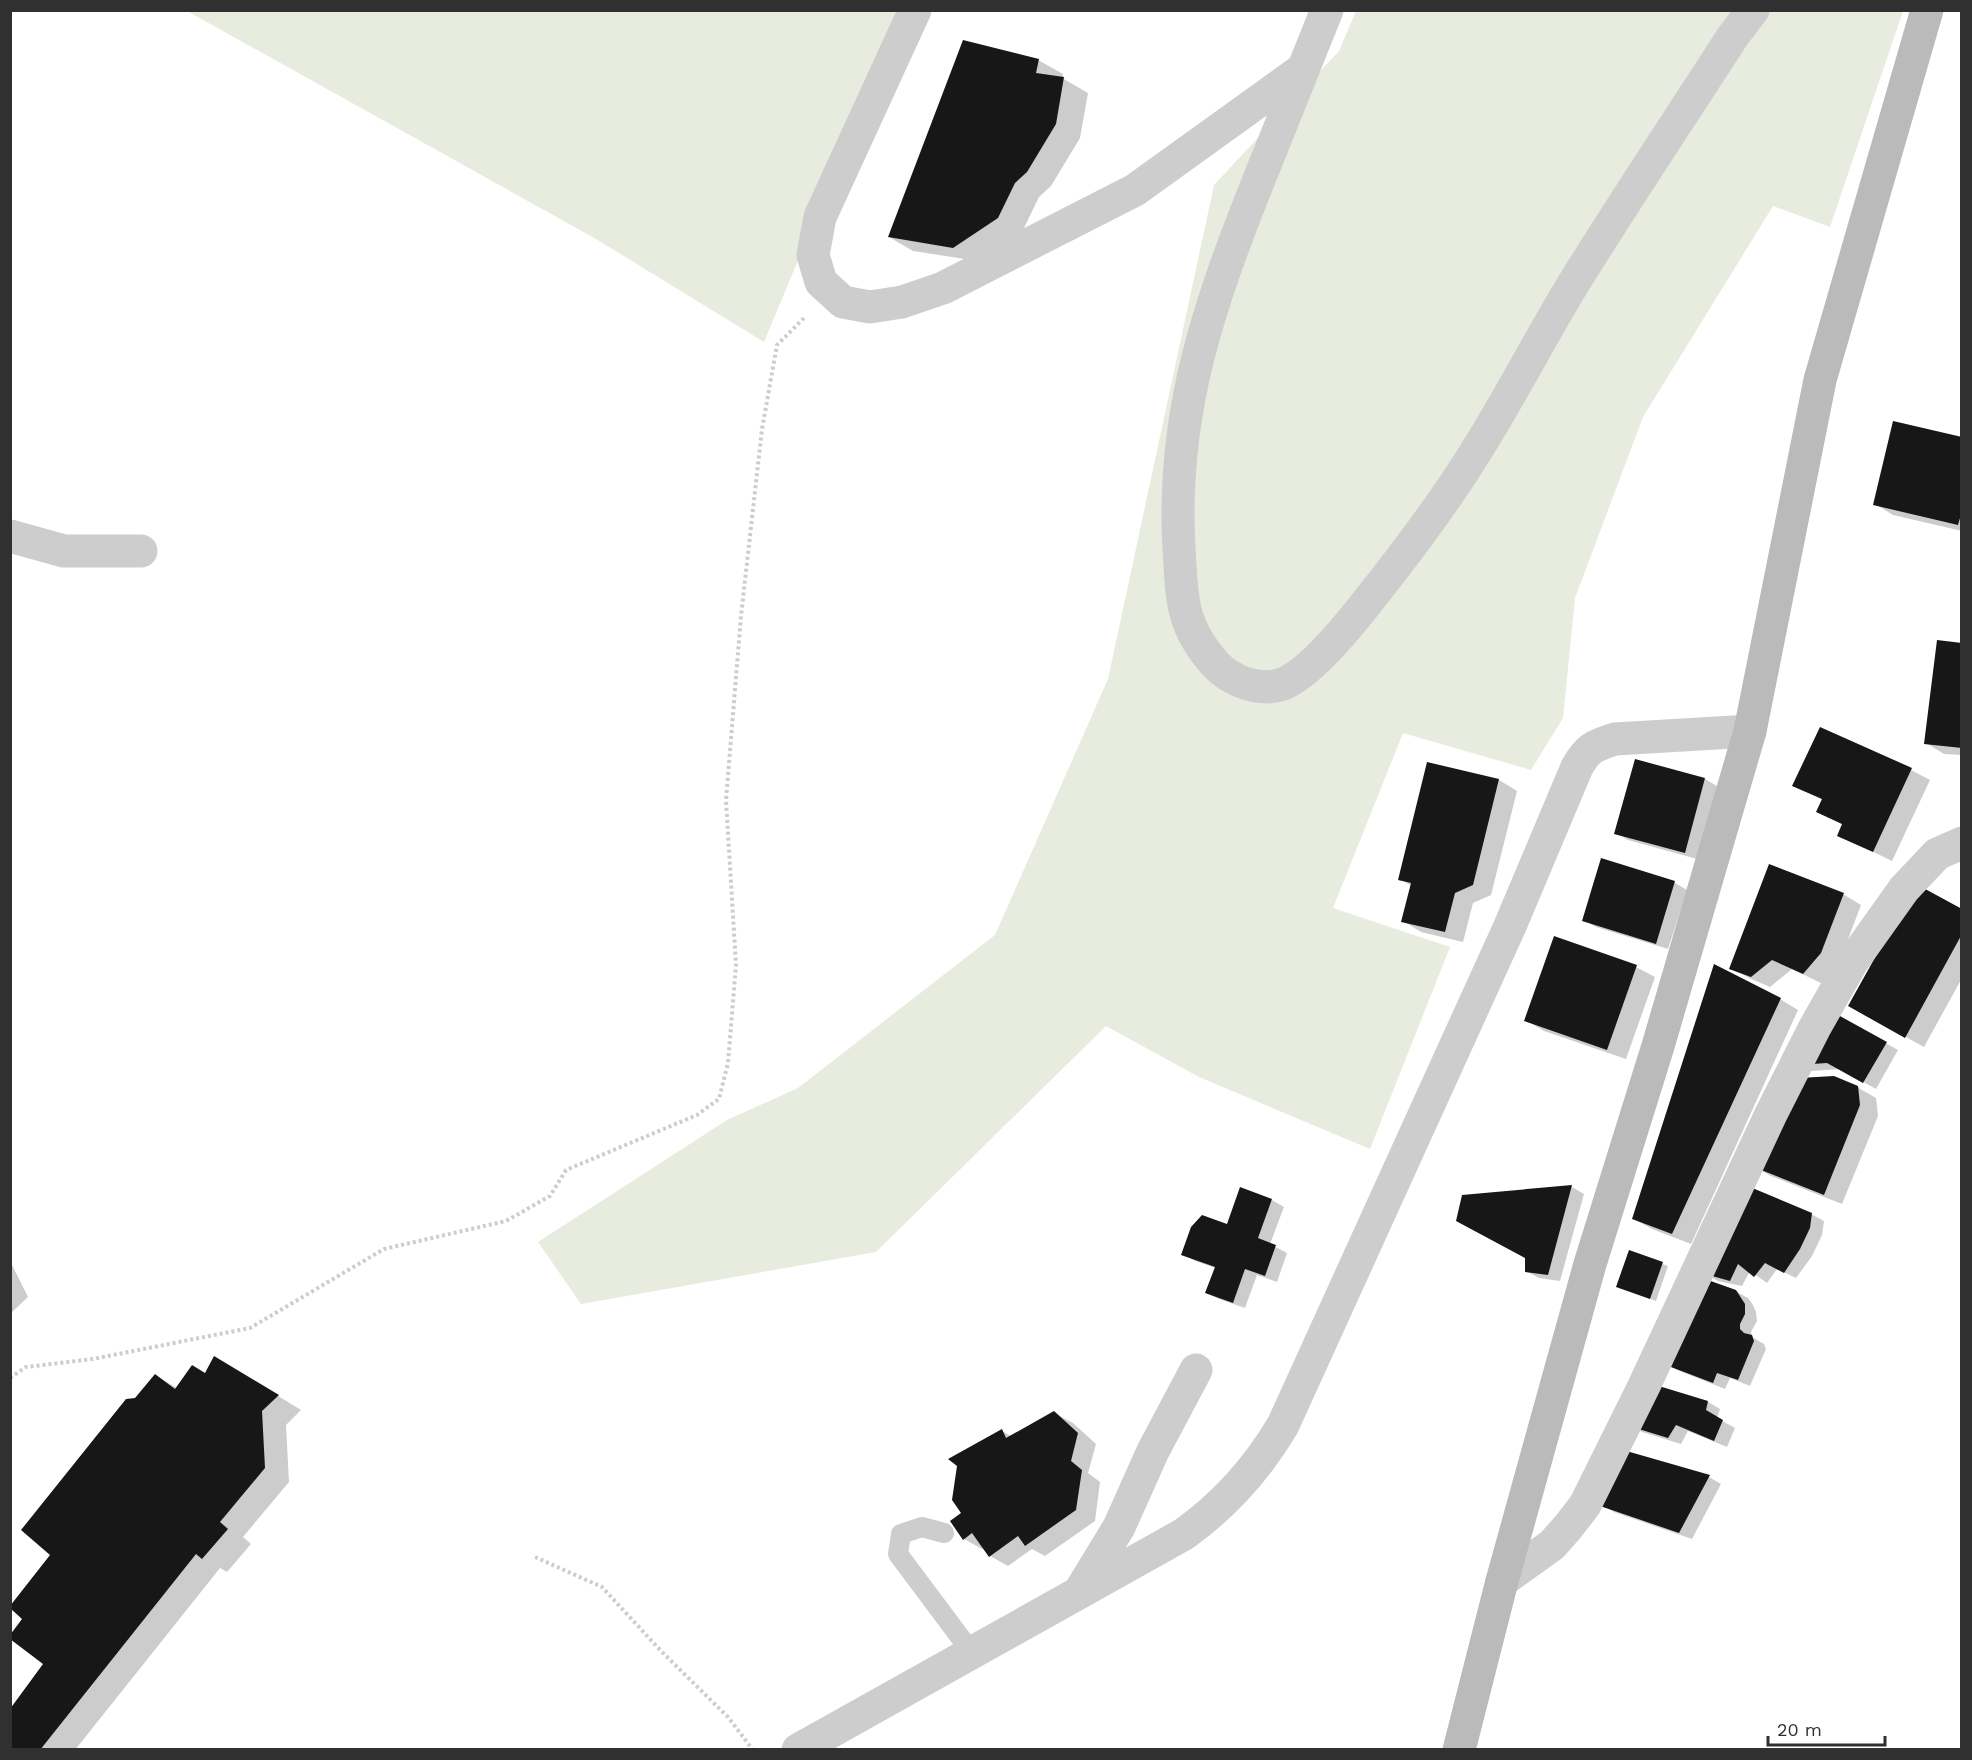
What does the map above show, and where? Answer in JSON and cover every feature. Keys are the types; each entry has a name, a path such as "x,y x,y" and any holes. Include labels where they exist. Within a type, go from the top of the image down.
{"main road":[{"path":"1460,1749 1502,1581 1590,1264 1658,1046 1750,731 1820,380 1927,10"}],"street":[{"path":"915,10 820,217 813,255 821,282 843,302 870,307 902,302 943,288 1135,190 1303,69"},
{"path":"1327,10 1211,305 1192,374 1180,447 1177,521 1182,602 1189,628 1221,671 1247,684 1267,688 1287,682 1308,666 1350,624 1415,542 1477,450 1579,276 1733,36 1753,10"},
{"path":"10,536 64,551 141,551"},
{"path":"798,1749 1184,1534 1204,1520 1250,1475 1283,1425 1510,926 1585,753 1599,744 1615,739 1750,731"},
{"path":"1502,1581 1552,1545 1585,1505 1644,1386 1771,1114 1820,1018 1852,962 1921,869 1937,854 1962,843"},
{"path":"1078,1594 1119,1527 1153,1451 1196,1370"}],"lane":[{"path":"944,1533 922,1527 901,1534 898,1554 972,1653"}],"path":[{"path":"10,1378 26,1367 93,1359 250,1328 384,1249 506,1221 550,1196 566,1170 697,1115 719,1099 728,1063 736,965 726,800 741,616 762,429 777,345 830,290"},
{"path":"535,1557 602,1587 661,1651 728,1717 753,1749"}],"shaded area":[{"path":"187,11 902,11 764,342 596,239"},
{"path":"1356,11 1903,11 1830,227 1773,206 1643,417 1575,598 1563,718 1531,770 1403,733 1333,908 1450,947 1370,1149 1199,1077 1106,1026 876,1252 581,1304 538,1242 727,1120 798,1088 995,935 1108,679 1214,185 1339,51"}],"building":[{"path":"963,40 1039,59 1036,73 1064,77 1056,124 1027,172 1015,183 998,218 953,248 888,237"},
{"path":"1893,421 1962,437 1962,511 1958,525 1873,505"},
{"path":"1937,640 1962,643 1962,748 1924,744"},
{"path":"1820,727 1912,768 1873,852 1837,836 1842,824 1816,812 1822,799 1792,786"},
{"path":"1635,759 1705,778 1685,853 1614,834"},
{"path":"1427,762 1499,779 1473,885 1455,893 1445,932 1401,922 1411,883 1398,880"},
{"path":"1601,858 1675,881 1656,944 1582,921"},
{"path":"1769,864 1844,893 1821,953 1803,974 1772,960 1751,977 1729,969"},
{"path":"1916,884 1962,909 1962,934 1905,1038 1848,1006"},
{"path":"1554,936 1637,965 1607,1050 1524,1021"},
{"path":"1714,964 1781,998 1672,1234 1632,1219"},
{"path":"1829,1010 1887,1042 1863,1083 1827,1063 1798,1065"},
{"path":"1834,1076 1858,1086 1860,1105 1824,1195 1751,1166 1799,1078"},
{"path":"1572,1185 1548,1275 1525,1272 1525,1258 1456,1221 1462,1195"},
{"path":"1240,1187 1272,1199 1258,1238 1276,1245 1265,1276 1245,1269 1233,1303 1205,1293 1215,1267 1181,1255 1191,1227 1202,1215 1227,1224"},
{"path":"1750,1187 1812,1213 1810,1228 1800,1249 1784,1273 1765,1263 1754,1277 1738,1264 1730,1281 1705,1274"},
{"path":"1629,1250 1663,1262 1650,1299 1616,1287"},
{"path":"1705,1279 1736,1290 1745,1304 1745,1314 1740,1329 1752,1335 1754,1341 1738,1380 1717,1373 1713,1383 1663,1364"},
{"path":"214,1356 279,1395 262,1411 265,1468 220,1522 228,1529 202,1559 196,1554 40,1750 10,1750 10,1709 43,1664 10,1639 10,1635 22,1619 10,1606 50,1555 21,1530 126,1399 135,1398 155,1374 175,1389 192,1365 205,1373"},
{"path":"1649,1383 1708,1401 1706,1410 1723,1420 1714,1441 1676,1425 1668,1438 1629,1426"},
{"path":"1054,1411 1078,1433 1071,1461 1082,1470 1076,1510 1025,1546 1018,1536 989,1557 972,1533 963,1540 950,1521 961,1513 952,1500 957,1466 948,1459 1002,1429 1006,1438"},
{"path":"1623,1450 1710,1475 1679,1533 1600,1506"}]}
